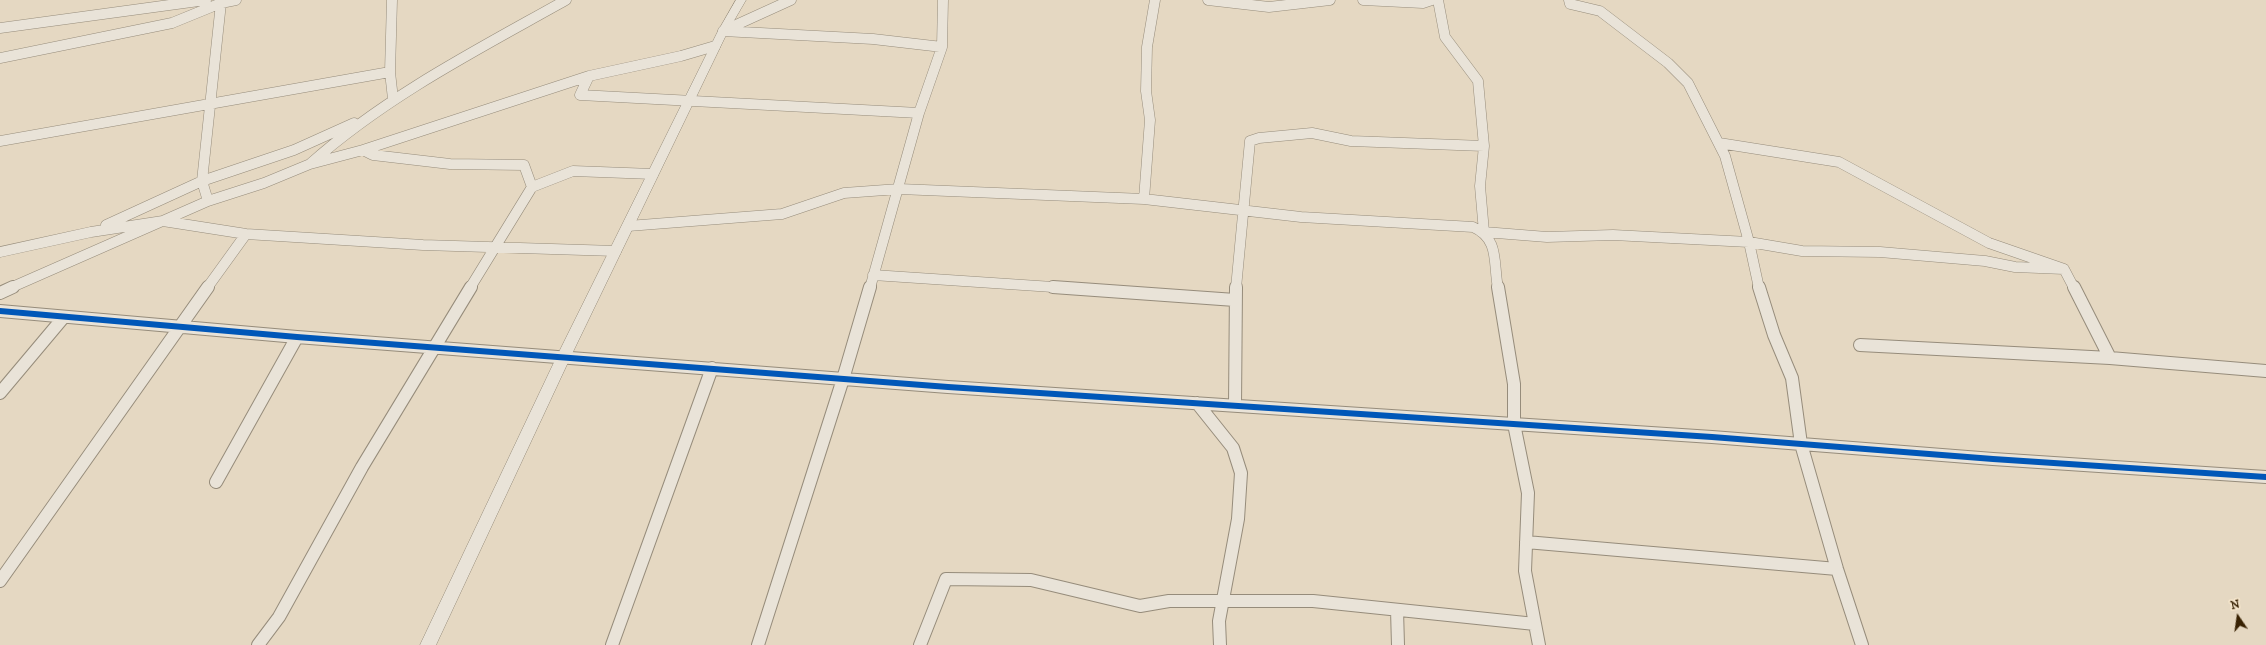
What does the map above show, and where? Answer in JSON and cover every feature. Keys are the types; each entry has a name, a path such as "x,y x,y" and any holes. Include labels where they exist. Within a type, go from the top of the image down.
{"street":[{"path":"0,28 206,0"},
{"path":"0,58 167,24 194,16 217,2 236,0"},
{"path":"392,0 390,72 394,99"},
{"path":"310,164 363,119 394,99 566,0"},
{"path":"428,645 564,356 715,46 741,0"},
{"path":"723,31 791,0"},
{"path":"758,645 843,379 899,189 919,113 942,47 943,0"},
{"path":"1144,199 1150,120 1146,91 1148,46 1155,0"},
{"path":"1208,0 1269,8 1330,0"},
{"path":"1363,0 1423,3 1432,0"},
{"path":"1438,0 1445,37 1478,81 1484,146 1480,186 1484,232 1493,245 1497,284 1514,384 1514,424 1528,493 1525,571 1539,645"},
{"path":"1569,0 1570,4 1600,11 1668,63 1688,83 1725,156 1733,190 1749,242 1762,299 1774,335 1792,378 1801,444 1837,569 1862,645"},
{"path":"208,201 202,181 211,102 217,2"},
{"path":"723,31 873,40 942,47"},
{"path":"0,293 208,201 264,183 310,164 363,150 589,76 680,56 715,46"},
{"path":"0,141 211,102 390,72"},
{"path":"589,76 580,95 919,113"},
{"path":"90,232 202,181 294,150 339,128 363,119"},
{"path":"1235,406 1235,300 1245,211 1250,141 1258,138 1312,133 1351,141 1484,146"},
{"path":"1719,143 1839,162 1989,243 2064,269 2110,358"},
{"path":"363,150 373,155 450,164 524,165 532,187"},
{"path":"258,645 279,617 362,467 435,348 494,247 532,187 573,171 653,174"},
{"path":"628,226 782,214 844,193 899,189 1144,199 1301,217 1473,227 1484,232 1547,237 1613,234 1749,242 1802,251 1880,252 1985,261 2015,267 2064,269"},
{"path":"0,252 90,232 162,221 246,234 423,245 616,251"},
{"path":"0,581 246,234"},
{"path":"873,275 1235,300"},
{"path":"0,311 63,318 297,338 564,356 843,379 1514,424 1993,459 2266,477"},
{"path":"0,393 63,318"},
{"path":"216,482 297,338"},
{"path":"1860,345 2110,358 2266,370"},
{"path":"612,645 712,368"},
{"path":"1197,403 1233,448 1241,473 1238,520 1218,621 1220,645"},
{"path":"1526,542 1837,569"},
{"path":"920,645 946,579 1031,580 1140,606 1169,601 1313,601 1535,624"},
{"path":"1397,610 1398,645"}],"cycle path":[{"path":"0,311 297,337 948,387 1712,437 1993,459 2266,477"}]}
